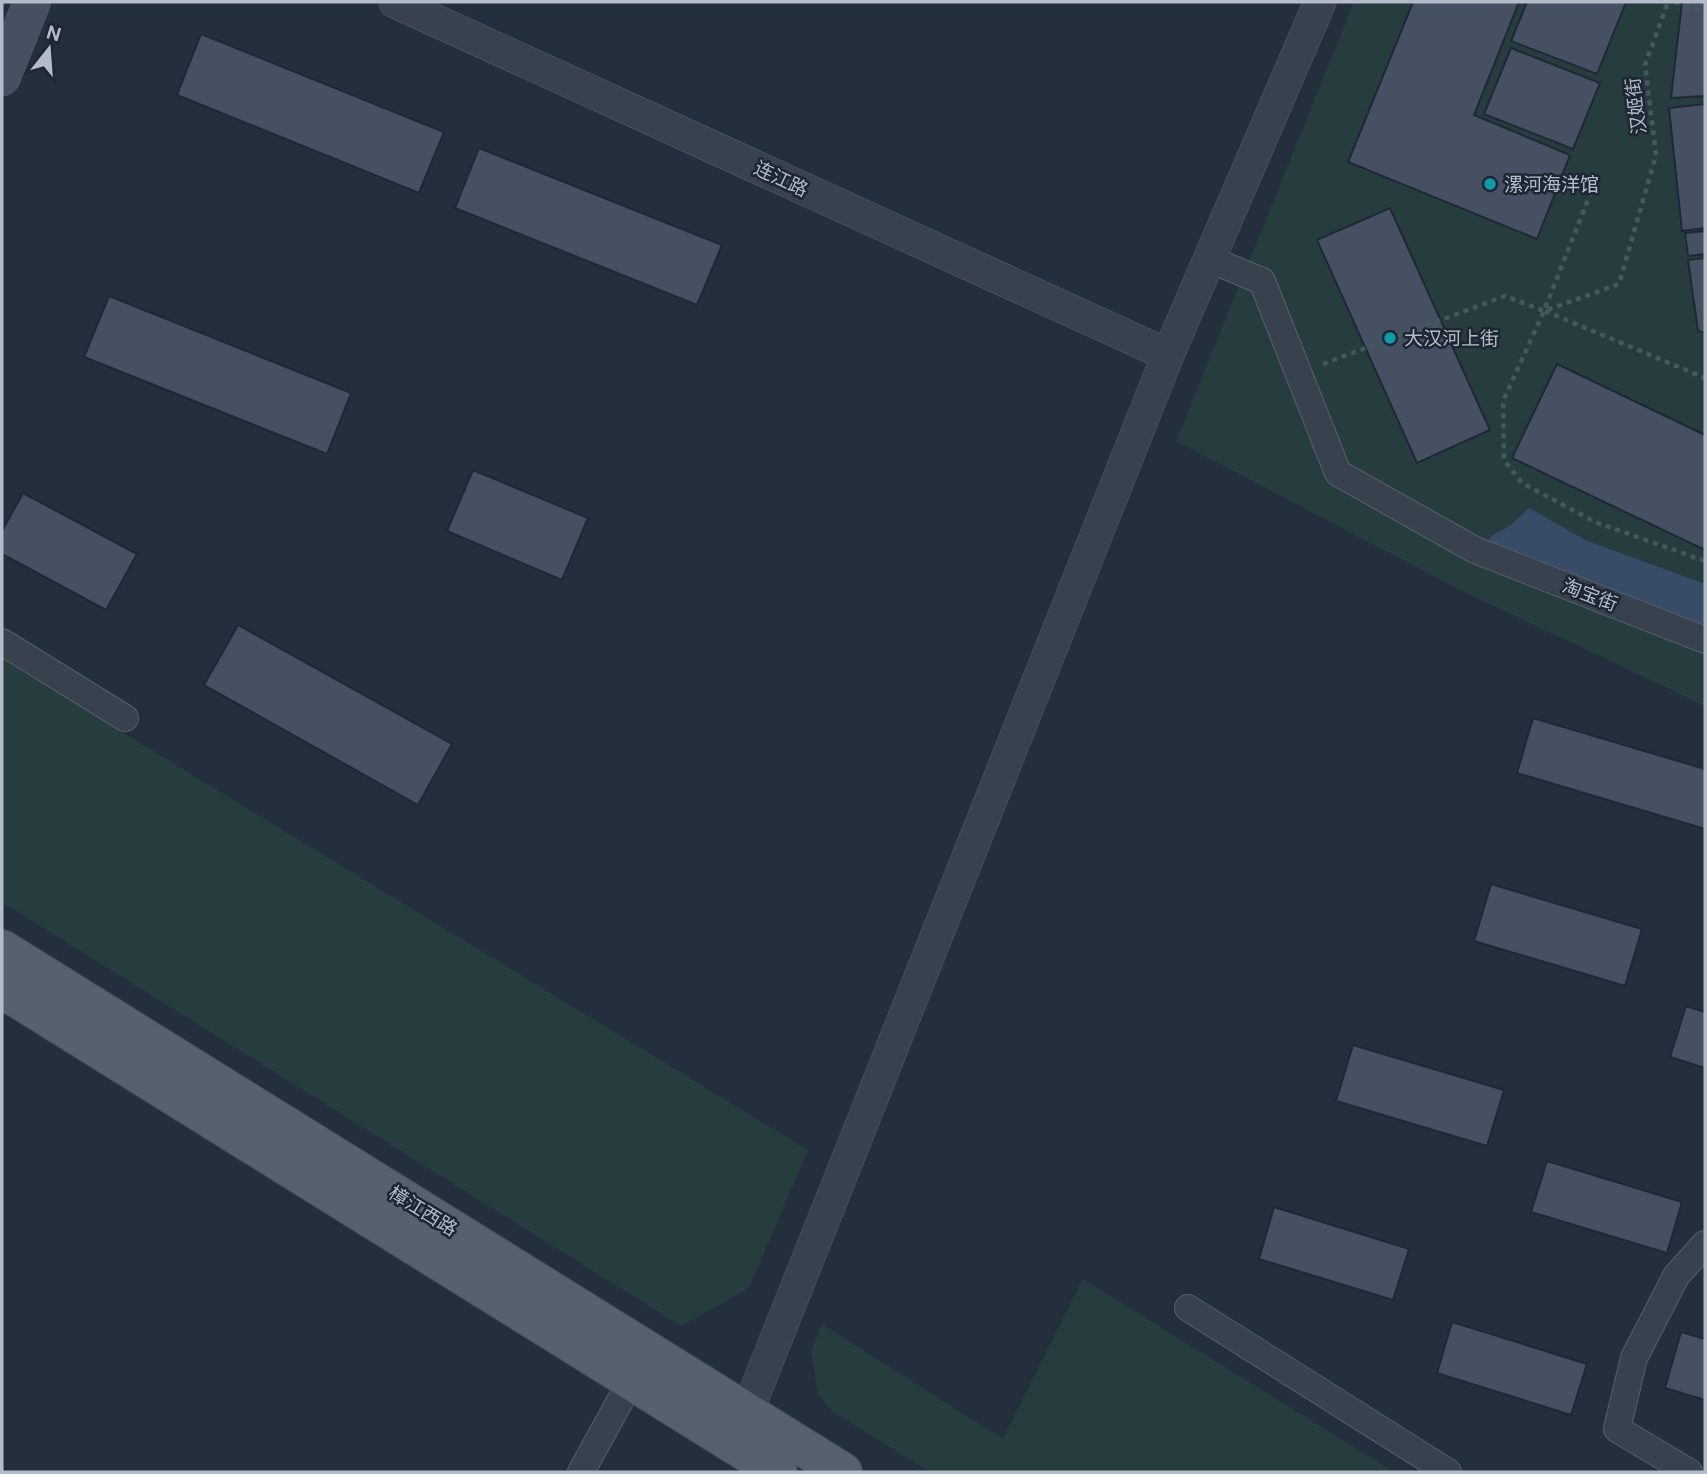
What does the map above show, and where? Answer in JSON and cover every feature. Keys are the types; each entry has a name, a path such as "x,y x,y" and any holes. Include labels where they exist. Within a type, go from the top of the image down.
{"main road":[{"path":"2,78 32,2"},
{"name":"樟江西路","path":"2,949 843,1472"},
{"name":"樟江西路","path":"2,989 778,1472"}],"street":[{"name":"连江路","path":"395,2 1168,355"},
{"path":"747,1412 1168,355 1320,2"},
{"name":"淘宝街","path":"1209,259 1262,281 1338,473 1475,550 1705,640"},
{"path":"2,642 125,718"},
{"path":"1689,1472 1617,1429 1634,1358 1676,1276 1705,1244"},
{"path":"1188,1308 1448,1472"},
{"path":"581,1472 631,1381"}],"path":[{"name":"汉姬街","path":"1544,311 1619,284 1656,155 1645,65 1668,2"},
{"path":"1675,2 1705,12"},
{"path":"1595,182 1544,311 1503,401 1504,460 1522,483 1595,522 1705,561"},
{"path":"1297,373 1505,296 1705,378"}],"green space":[{"path":"1354,2 1705,2 1705,706 1460,590 1176,441"},
{"path":"2,659 808,1150 749,1288 681,1326 2,902"},
{"path":"1083,1279 1394,1472 930,1472 833,1412 818,1394 811,1351 822,1324 1003,1439"}],"water":[{"path":"1529,508 1585,540 1705,584 1705,627 1488,542"}],"building":[{"path":"1413,2 1519,2 1474,115 1570,155 1537,239 1348,162"},
{"path":"1527,2 1626,2 1597,74 1511,41"},
{"path":"1682,2 1705,2 1705,96 1671,98"},
{"path":"201,34 444,132 419,193 177,95"},
{"path":"1511,48 1600,83 1573,149 1484,114"},
{"path":"1705,104 1705,228 1682,231 1669,108"},
{"path":"479,148 722,245 697,305 455,208"},
{"path":"1390,208 1490,430 1417,463 1317,240"},
{"path":"1705,231 1705,254 1688,256 1685,233"},
{"path":"1705,258 1705,333 1698,331 1688,260"},
{"path":"109,296 351,393 327,454 84,357"},
{"path":"1557,364 1705,435 1705,550 1512,458"},
{"path":"473,470 588,518 562,580 447,531"},
{"path":"23,493 137,554 106,610 2,554 2,531"},
{"path":"238,625 452,744 418,805 204,685"},
{"path":"1533,718 1705,769 1705,829 1517,773"},
{"path":"1491,884 1642,929 1625,986 1474,941"},
{"path":"1686,1006 1705,1012 1705,1068 1670,1057"},
{"path":"1353,1045 1504,1090 1487,1146 1336,1101"},
{"path":"1547,1161 1682,1202 1667,1253 1531,1212"},
{"path":"1274,1207 1409,1249 1393,1300 1259,1259"},
{"path":"1452,1322 1587,1364 1571,1415 1437,1373"},
{"path":"1681,1332 1705,1339 1705,1400 1665,1388"}],"place":[{"name":"漯河海洋馆","path":"1490,184"},
{"name":"大汉河上街","path":"1390,338"}]}
